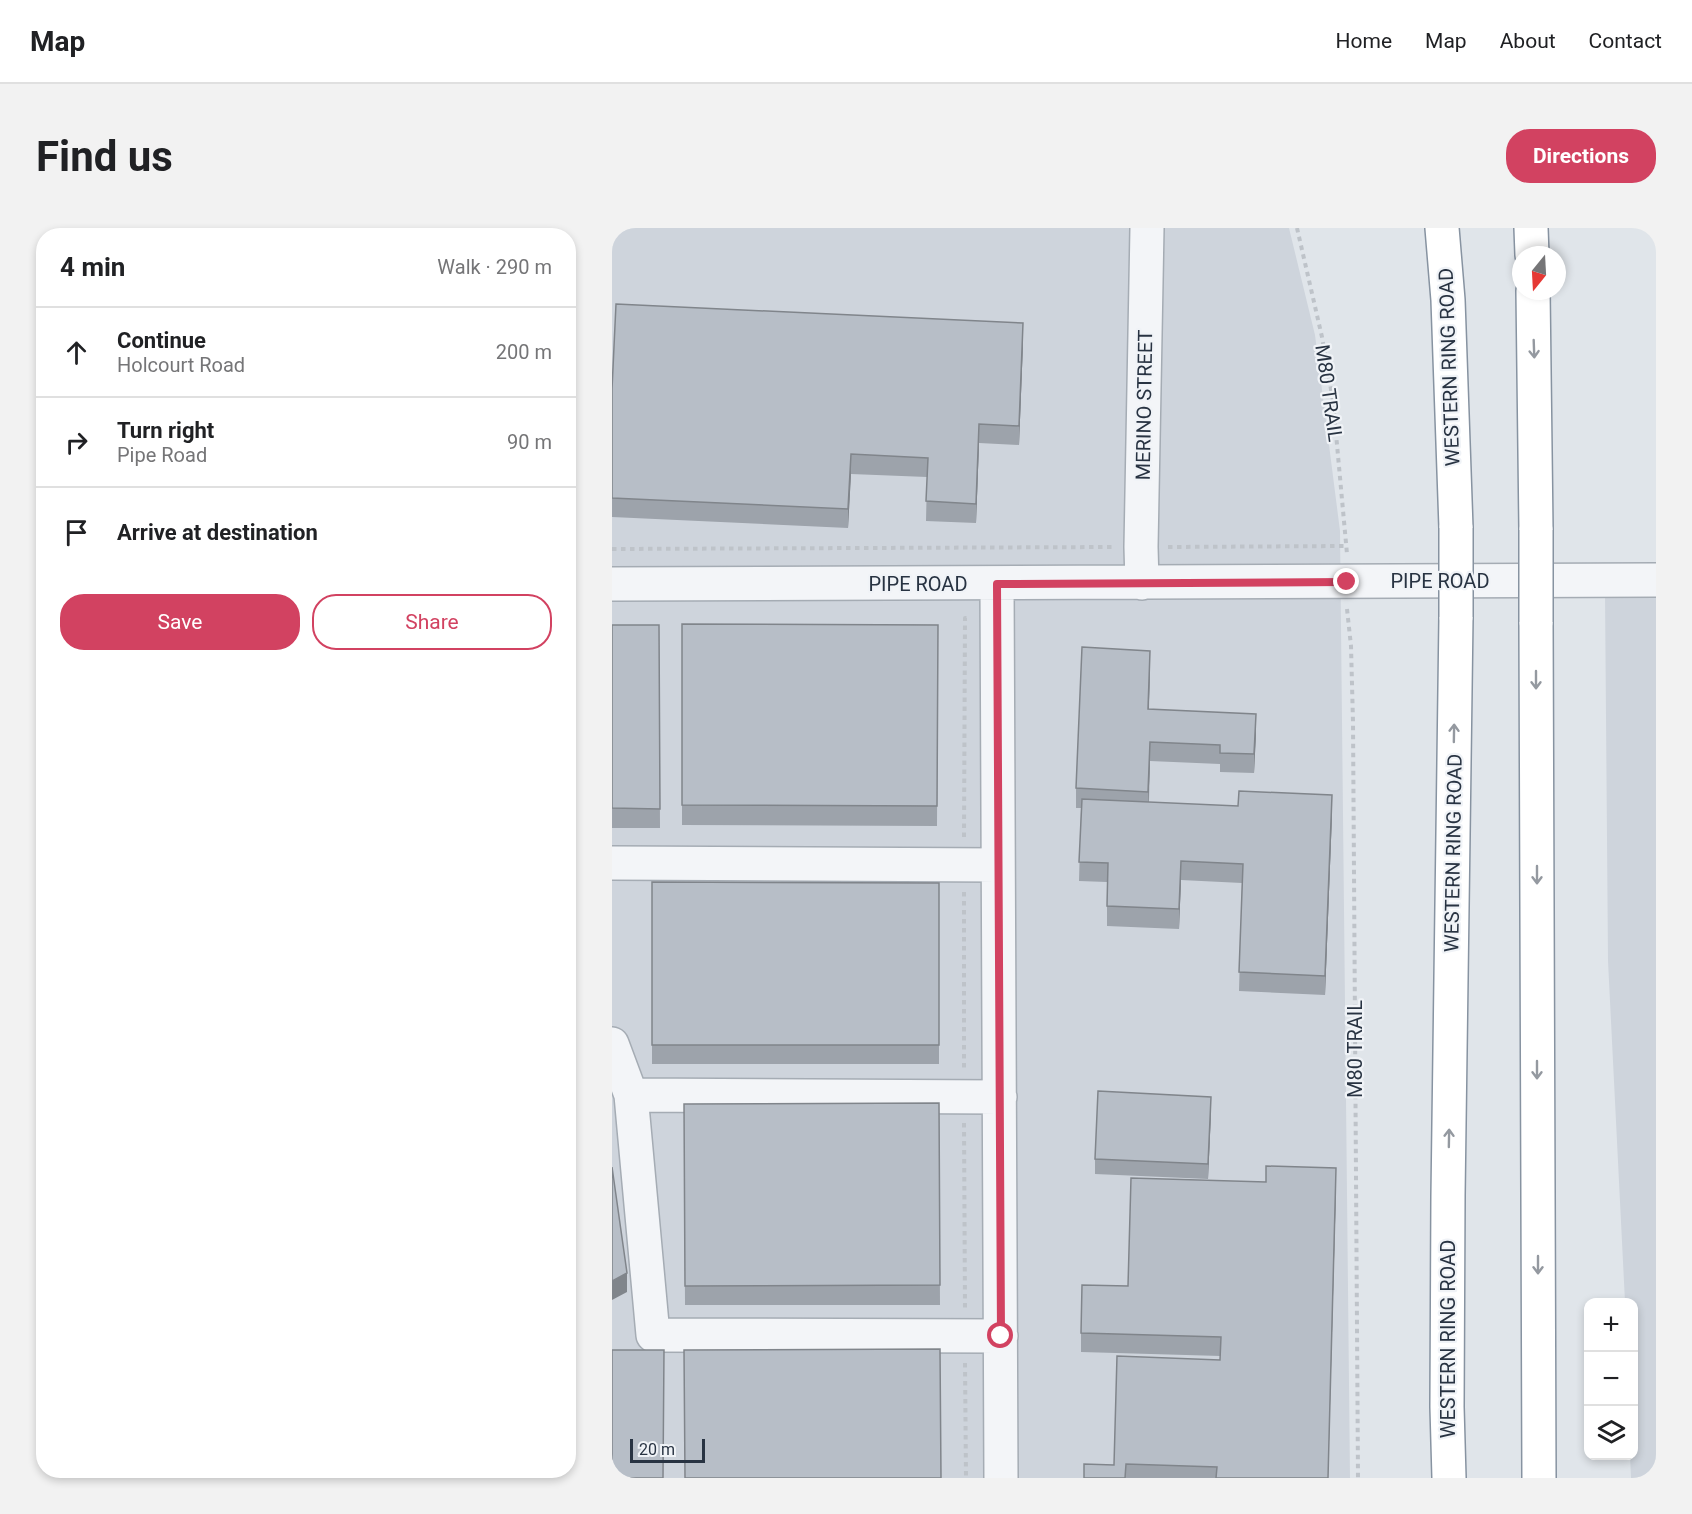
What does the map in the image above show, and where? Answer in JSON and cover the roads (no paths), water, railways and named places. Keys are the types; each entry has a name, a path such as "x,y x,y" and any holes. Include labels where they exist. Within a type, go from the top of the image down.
{"highway":[{"name":"WESTERN RING ROAD","path":"1442,228 1448,300 1456,528 1447,1407 1449,1478"},
{"path":"1531,228 1532,246"},
{"path":"1533,300 1539,1478"},
{"path":"1538,1303 1557,1478"},
{"path":"1442,1478 1447,1407"}],"street":[{"name":"MERINO STREET","path":"1142,583 1147,228"},
{"name":"PIPE ROAD","path":"612,584 1656,580"},
{"path":"997,584 1001,1478"},
{"path":"612,863 998,865"},
{"path":"612,1044 631,1095 653,1335 1001,1336"},
{"path":"631,1095 1000,1097"}]}
